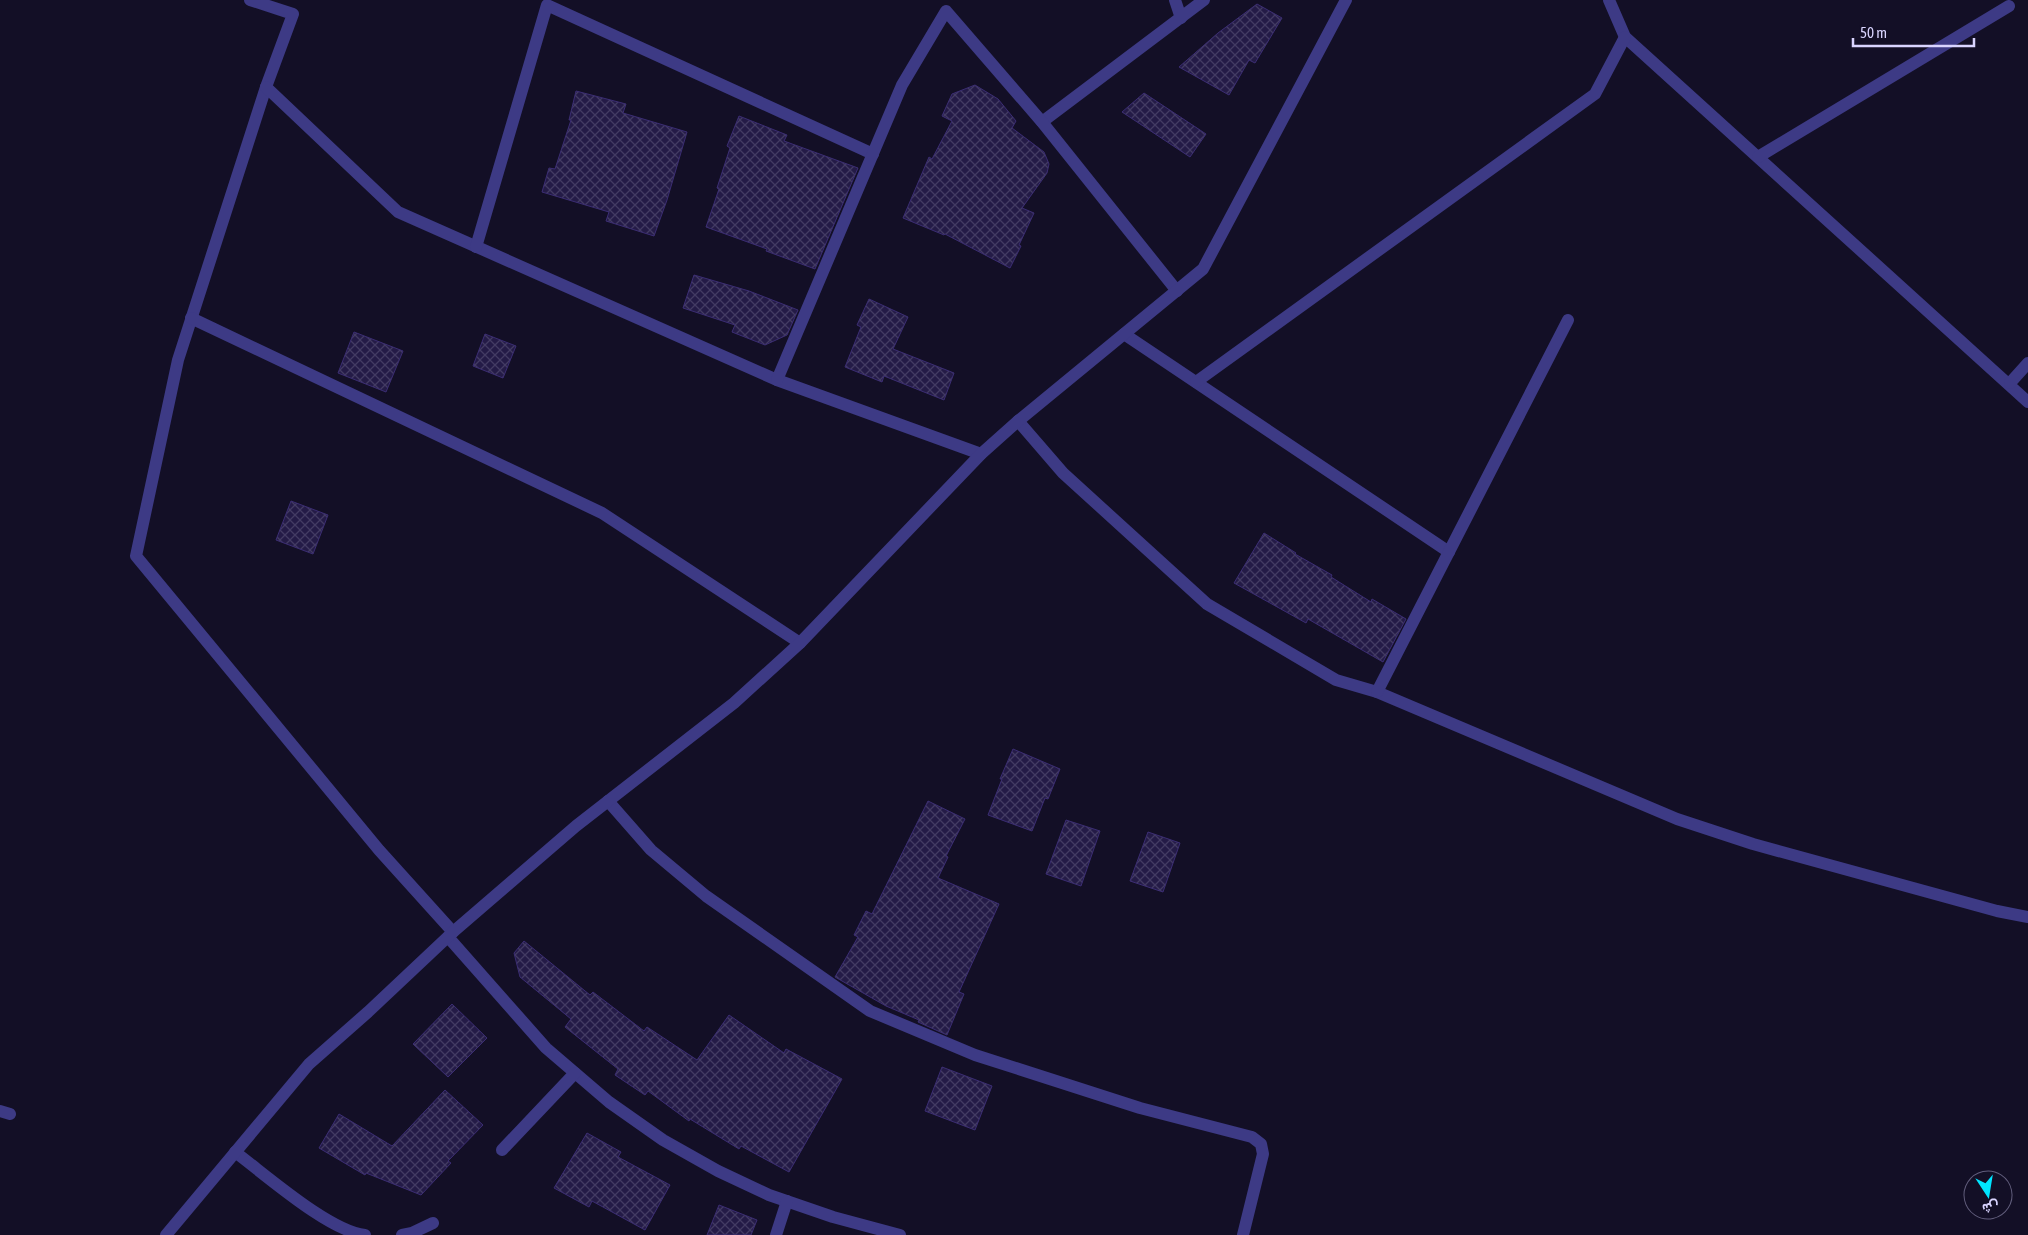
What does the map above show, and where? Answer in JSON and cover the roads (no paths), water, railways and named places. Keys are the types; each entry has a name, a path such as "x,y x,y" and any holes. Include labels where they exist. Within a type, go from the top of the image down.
{"street":[{"path":"250,0 293,14 266,87 178,360 136,556 379,850 546,1048 609,1102 663,1140 718,1171 769,1195 892,1234"},
{"path":"1175,0 1180,18"},
{"path":"1042,122 1204,0"},
{"path":"166,1235 309,1064 450,935 576,826 734,703 800,643 981,454 1018,421 1203,269 1346,0"},
{"path":"1609,0 1625,37 2028,402"},
{"path":"476,247 547,5 873,154"},
{"path":"1758,157 2010,6"},
{"path":"777,380 902,85 946,11 1042,122 1178,291"},
{"path":"1196,382 1595,94 1625,37"},
{"path":"266,87 398,212 777,380 981,454"},
{"path":"191,318 602,513 800,643"},
{"path":"1377,692 1568,320"},
{"path":"1124,334 1449,552"},
{"path":"2010,384 2028,363"},
{"path":"1018,421 1063,473 1207,604 1336,680 1377,692 1677,819 1762,847 1997,911 2028,917"},
{"path":"608,801 651,850 706,896 870,1011 975,1055 1140,1108 1252,1137 1261,1144 1263,1154 1243,1235"},
{"path":"502,1150 575,1073"},
{"path":"235,1152 332,1223 365,1235"},
{"path":"776,1235 787,1201"},
{"path":"402,1235 412,1233 433,1223"}]}
